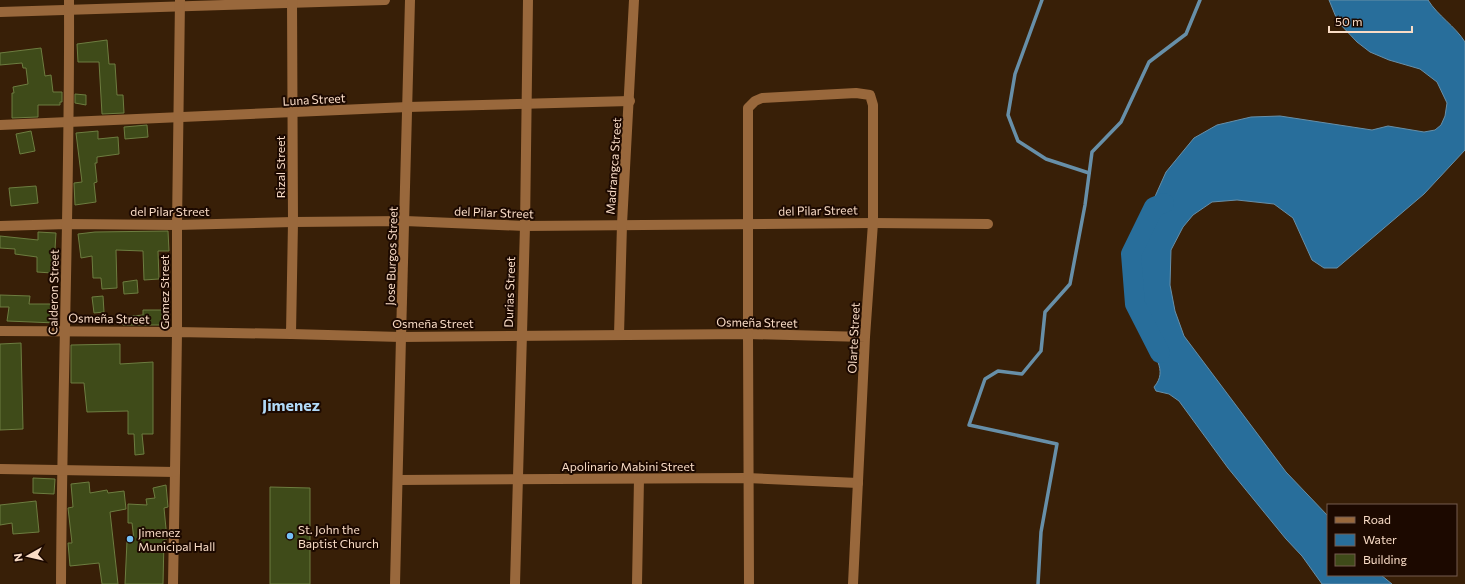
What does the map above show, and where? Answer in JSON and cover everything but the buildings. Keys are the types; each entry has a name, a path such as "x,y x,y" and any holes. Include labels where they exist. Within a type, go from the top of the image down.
{"street":[{"path":"0,12 69,5 385,0"},
{"name":"Jose Burgos Street","path":"395,584 399,480 401,337 410,0"},
{"name":"Durias Street","path":"515,584 525,226 528,0"},
{"name":"Madrangca Street","path":"619,335 622,224 630,101 634,0"},
{"name":"Rizal Street","path":"291,334 293,222 292,2"},
{"name":"Gomez Street","path":"173,584 177,225 180,118 180,3"},
{"name":"Calderon Street","path":"61,584 61,469 66,330 69,5"},
{"name":"Olarte Street","path":"748,224 747,161 748,108 750,105 762,98 856,93 870,95 874,105 873,223 865,338 853,584"},
{"name":"Luna Street","path":"0,125 408,107 630,101"},
{"name":"del Pilar Street","path":"0,226 405,221 525,226 622,224 988,224"},
{"path":"748,224 747,478 749,584"},
{"name":"Osmeña Street","path":"0,331 66,330 401,337 748,334 865,338"},
{"path":"0,469 175,472"},
{"name":"Apolinario Mabini Street","path":"399,480 747,478 858,483"},
{"path":"637,584 639,479"}],"water":[{"path":"1329,0 1428,0 1465,42 1465,150 1424,194 1337,268 1324,268 1312,260 1293,218 1274,204 1237,200 1212,202 1193,215 1183,227 1171,250 1170,285 1175,311 1184,336 1286,472 1327,515 1327,576 1382,576 1392,584 1322,584 1302,556 1286,539 1228,468 1179,401 1169,394 1156,391 1154,387 1160,375 1160,369 1148,338 1148,321 1146,314 1137,300 1139,285 1137,280 1137,255 1153,201 1166,172 1194,138 1217,125 1251,117 1280,116 1372,130 1388,126 1424,132 1435,130 1441,125 1445,116 1447,103 1437,82 1420,69 1389,60 1370,52 1357,42 1338,22"}],"waterway":[{"path":"1042,0 1015,74 1008,115 1018,141 1046,159 1089,173"},
{"path":"1038,584 1041,532 1057,444 969,425 985,379 998,371 1022,374 1041,351 1045,312 1070,284 1085,205 1092,152 1121,122 1149,62 1186,34 1200,0"},
{"path":"1160,353 1135,304 1131,254 1154,207 1164,203"}],"place":[{"name":"St. John the Baptist Church","path":"290,536"},
{"name":"Jimenez Municipal Hall","path":"130,539"}],"district":[{"name":"Jimenez","path":"291,404"}]}
